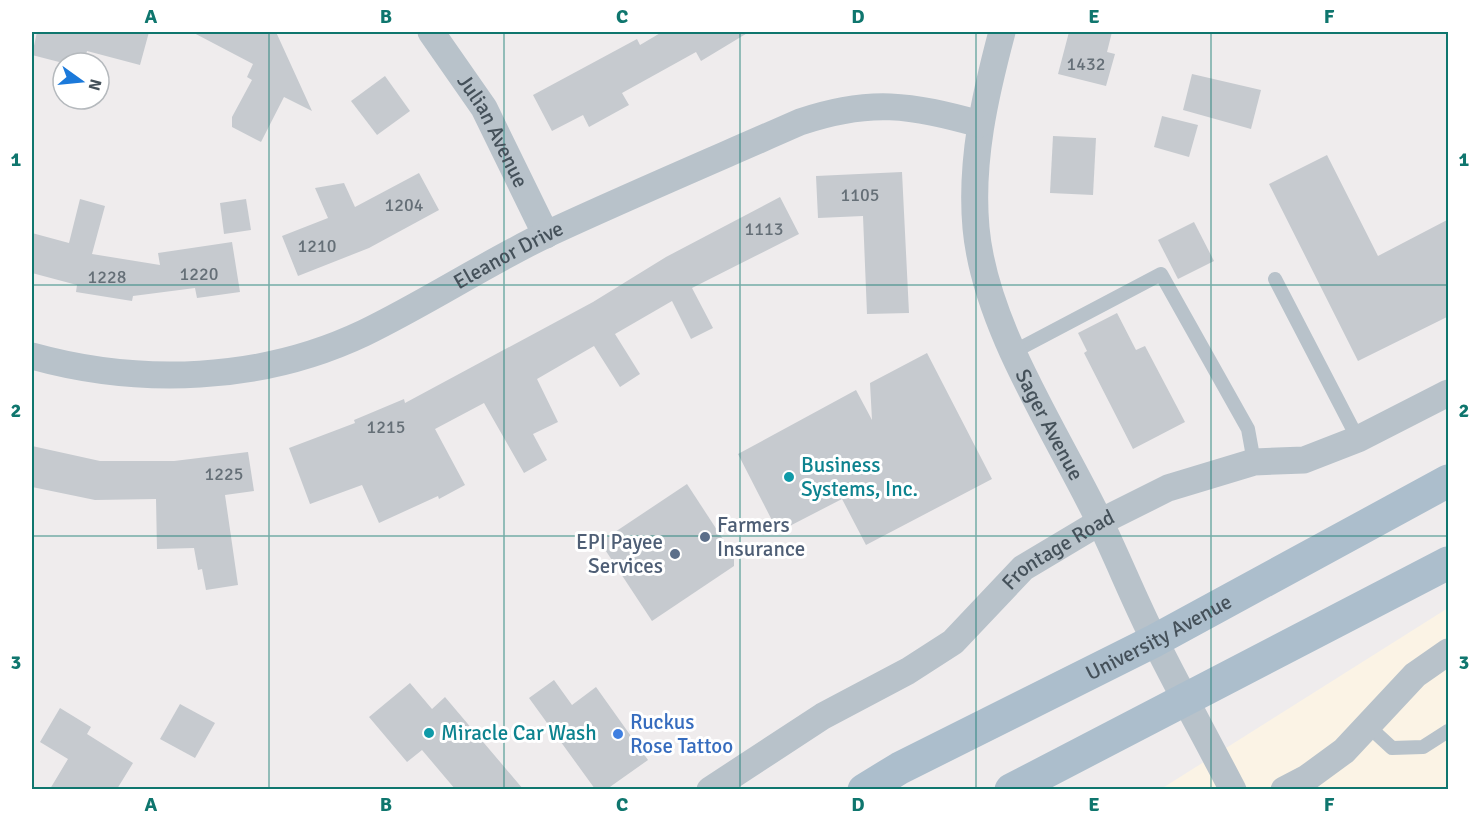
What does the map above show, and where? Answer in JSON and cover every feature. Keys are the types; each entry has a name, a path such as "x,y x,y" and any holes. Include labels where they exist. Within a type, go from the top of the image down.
{"main road":[{"name":"University Avenue","path":"864,789 910,763 1154,641 1449,481"},
{"path":"1011,789 1449,563"}],"street":[{"name":"Julian Avenue","path":"431,32 484,108 546,235"},
{"name":"Sager Avenue","path":"1002,32 980,124 974,179 976,228 983,276 1013,352 1101,522 1154,641 1233,789"},
{"name":"Eleanor Drive","path":"32,356 119,374 179,375 246,369 298,360 363,333 546,235 800,122 833,111 867,105 902,106 980,124"},
{"name":"Frontage Road","path":"710,789 823,716 908,671 953,642 1023,568 1101,522 1168,488 1254,462 1304,460 1358,439 1449,393"},
{"path":"1294,787 1344,751 1415,675 1449,652"}],"lane":[{"path":"1013,352 1161,274 1248,429 1254,462"},
{"path":"1275,279 1358,439"},
{"path":"1367,725 1392,748 1423,747 1449,731"}],"shaded area":[{"path":"1448,608 1448,789 1161,789"}],"building":[{"path":"37,32 149,32 140,65 111,57 111,51 51,51 51,60 32,55"},
{"path":"192,32 276,32 312,111 284,97 261,142 232,127 232,117 252,80 247,77 253,64"},
{"path":"662,32 749,32 701,61 696,52 622,93 629,105 589,127 583,115 552,131 533,95 637,39 640,45"},
{"path":"1069,32 1112,32 1107,52 1115,54 1106,86 1058,74"},
{"path":"1192,74 1261,90 1251,129 1183,110"},
{"path":"385,76 410,111 377,135 351,101"},
{"path":"1162,116 1198,125 1189,157 1154,147"},
{"path":"1053,136 1096,138 1093,195 1050,193"},
{"path":"1327,155 1378,256 1449,219 1449,316 1358,361 1269,184"},
{"path":"902,172 909,313 867,314 863,216 818,218 816,176"},
{"path":"419,173 439,210 369,248 298,276 282,236 328,218 315,188 344,183 355,207"},
{"path":"780,197 799,234 692,288 713,328 691,339 672,301 615,334 640,374 620,387 594,346 537,379 558,422 533,434 547,460 524,473 484,403 435,429 465,485 439,499 438,496 379,523 362,485 310,504 289,448 355,423 354,420 404,399 405,403 593,302 666,257"},
{"path":"80,199 105,206 92,254 160,265 158,253 232,242 240,292 197,298 195,288 133,296 132,301 76,292 77,285 32,273 32,233 69,243"},
{"path":"246,199 251,230 224,234 220,203"},
{"path":"1194,222 1214,261 1178,279 1158,240"},
{"path":"1117,313 1136,350 1145,346 1185,422 1133,449 1084,353 1087,351 1078,333"},
{"path":"927,353 992,479 866,545 842,499 778,532 738,454 856,390 872,420 870,383"},
{"path":"32,446 100,461 174,461 248,452 254,491 225,495 238,585 206,590 202,569 198,570 194,548 157,549 156,499 95,500 32,487"},
{"path":"687,484 734,556 734,566 652,621 600,542"},
{"path":"554,680 572,705 596,687 648,760 607,789 595,789 529,698"},
{"name":"Miracle Car Wash","path":"410,683 432,709 445,697 523,789 455,789 422,750 407,762 369,717"},
{"path":"180,704 215,723 195,758 160,739"},
{"path":"60,708 91,727 87,734 133,763 117,789 50,789 68,759 40,742"}],"place":[{"name":"Business Systems, Inc.","path":"789,477"},
{"name":"Farmers Insurance","path":"705,537"},
{"name":"EPI Payee Services","path":"675,554"},
{"name":"Miracle Car Wash","path":"429,733"},
{"name":"Ruckus Rose Tattoo","path":"618,734"}]}
